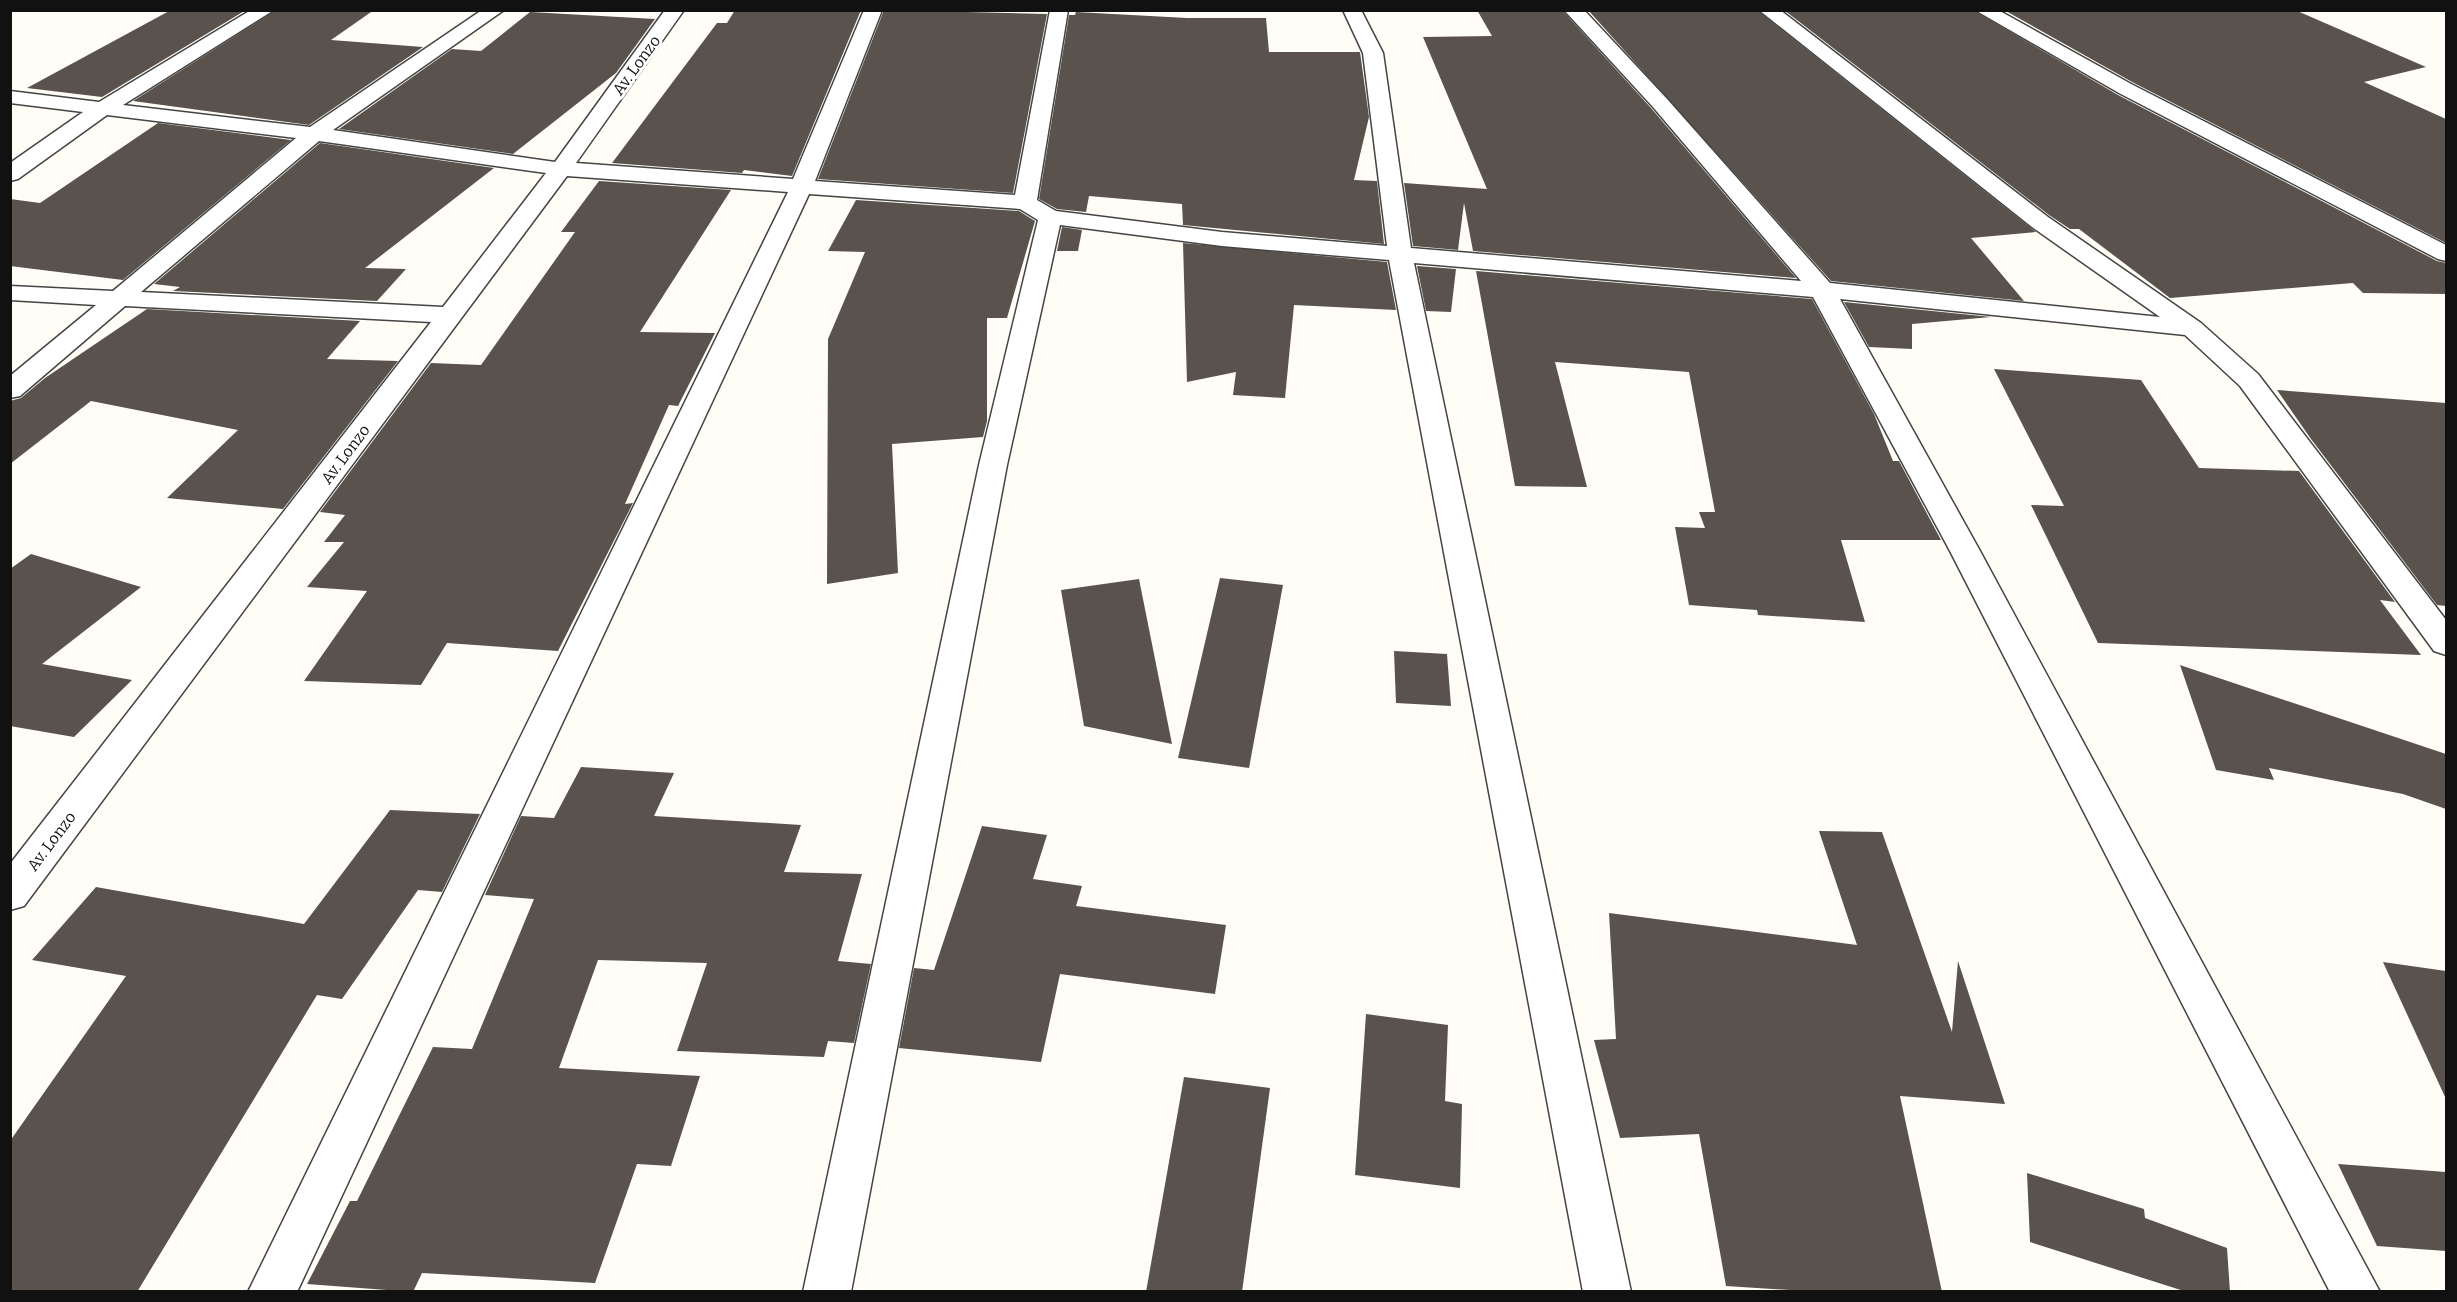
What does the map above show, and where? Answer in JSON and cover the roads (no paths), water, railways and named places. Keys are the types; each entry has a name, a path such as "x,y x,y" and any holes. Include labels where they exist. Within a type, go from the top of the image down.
{"street":[{"path":"10,174 100,110 265,10"},
{"path":"10,390 314,134 495,10"},
{"name":"Av. Lonzo","path":"10,894 561,169 675,10"},
{"path":"272,1292 801,188 873,10"},
{"path":"827,1292 993,465 1038,210 1059,10"},
{"path":"1352,10 1373,52 1400,253 1607,1292"},
{"path":"1573,10 1660,103 1822,290 1971,562 2356,1292"},
{"path":"1768,10 2040,222 2192,328 2249,380 2446,643"},
{"path":"1984,10 2126,89 2446,254"},
{"path":"10,97 100,110 314,134 561,169 1038,210 1222,239 1822,290 2192,328"},
{"path":"10,293 450,315"}]}
